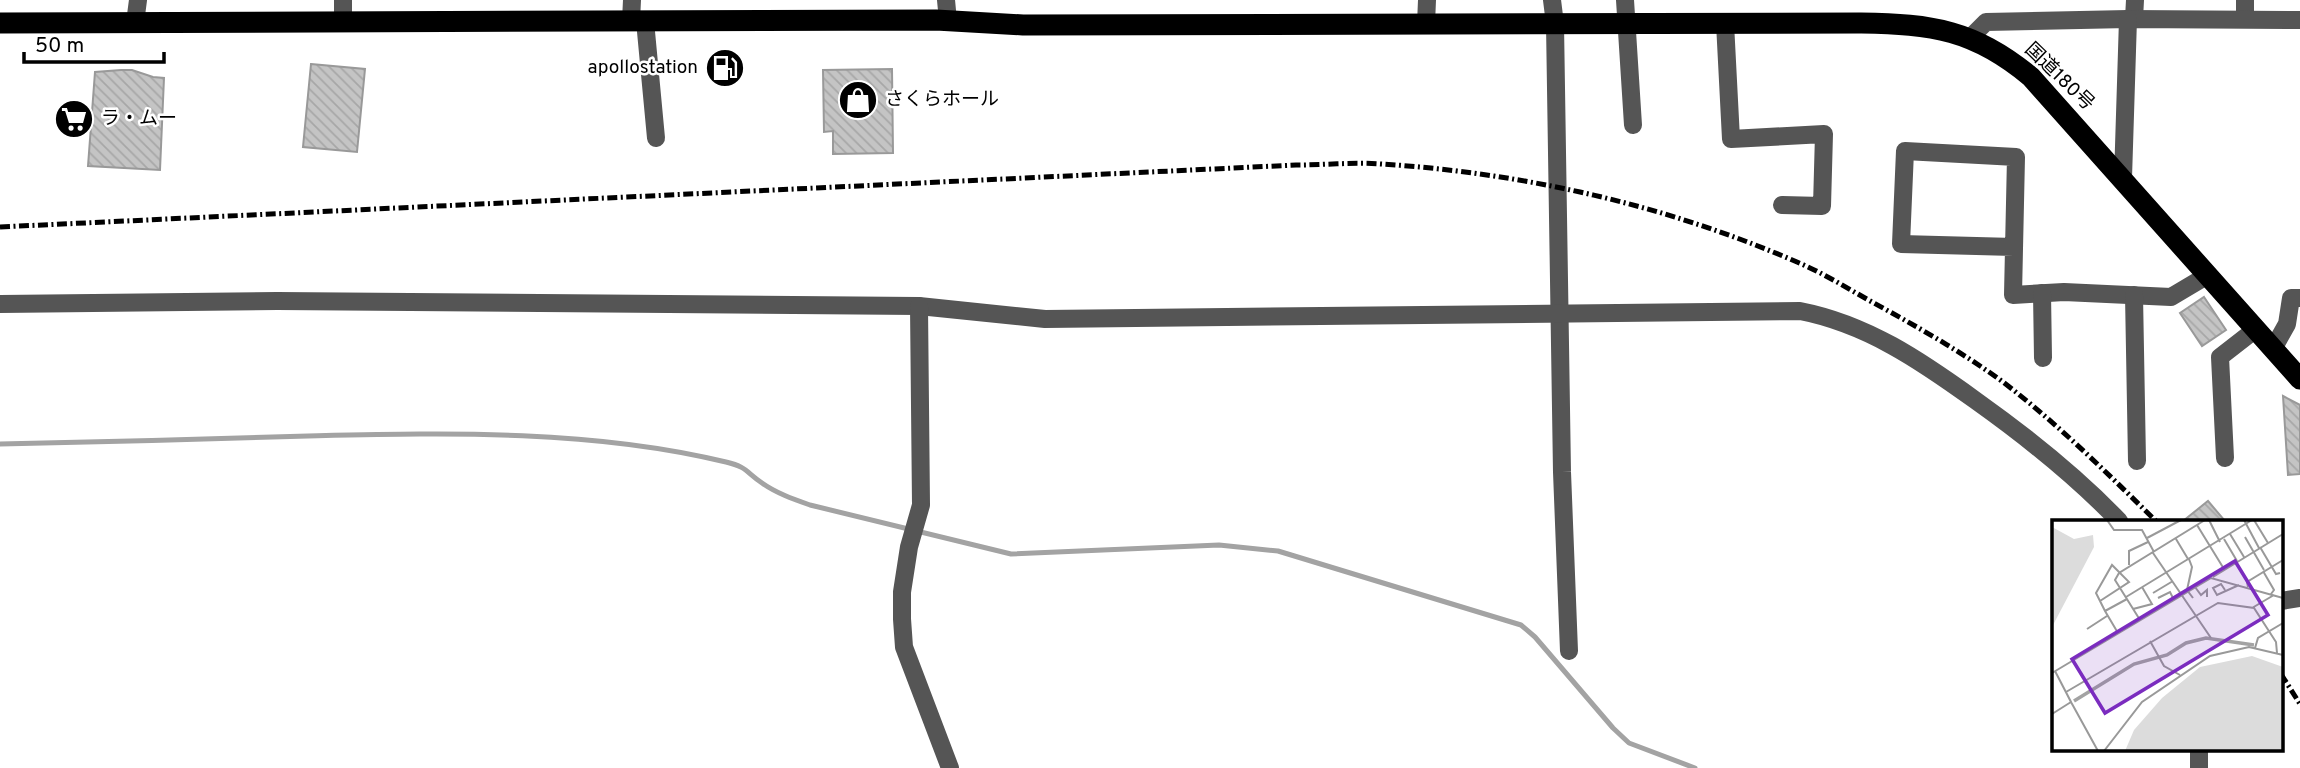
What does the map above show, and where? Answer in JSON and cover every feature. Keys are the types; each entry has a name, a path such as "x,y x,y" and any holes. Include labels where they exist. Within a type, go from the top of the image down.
{"highway":[{"name":"国道180号","path":"0,23 343,22 636,14 947,10 1023,25 1920,25 1970,38 2014,62 2031,77 2300,379"}],"street":[{"path":"135,23 138,0"},
{"path":"343,0 343,22"},
{"path":"1426,24 1427,0"},
{"path":"1552,0 1555,24 1562,472 1569,650"},
{"path":"1625,0 1633,125"},
{"path":"2123,178 2131,19 2135,0"},
{"path":"2245,0 2245,19"},
{"path":"636,14 656,138"},
{"path":"1970,38 1986,22 2300,20"},
{"path":"1725,23 1731,139 1824,134 1822,206 1783,205"},
{"path":"2014,247 1901,244 1905,150 2016,156 2013,295 2042,293 2171,297 2208,275"},
{"path":"2042,293 2043,358"},
{"path":"2134,295 2137,461"},
{"path":"2273,349 2287,324 2291,298 2300,298"},
{"path":"0,304 277,301 919,306 1045,319 1800,311 1827,316 1859,327 1920,362 2021,433 2087,488 2118,520"},
{"path":"919,306 921,505 909,547 902,592 904,647 950,768"},
{"path":"2225,458 2220,358 2256,329"},
{"path":"2282,601 2300,598"},
{"path":"2199,750 2199,768"}],"building":[{"path":"311,64 365,69 357,152 303,147"},
{"name":"さくらホール","path":"892,69 893,153 833,154 833,131 824,132 823,70"},
{"path":"121,70 164,78 160,170 88,166 95,72"},
{"path":"2204,297 2226,330 2202,346 2180,313"},
{"path":"2283,396 2300,405 2300,474 2288,475"},
{"path":"2208,501 2224,520 2184,520"}],"waterway":[{"path":"0,444 412,434 570,438 675,451 726,462 742,468 773,490 810,505 1011,554 1219,545 1278,551 1521,625 1535,637 1629,743 1695,768"}],"railway":[{"path":"0,227 1349,163 1435,168 1488,175 1645,208 1747,242 1816,271 1939,340 2003,382 2063,432 2155,520"},
{"path":"2282,676 2300,704"}],"place":[{"name":"apollostation","path":"725,68"},
{"name":"さくらホール","path":"858,100"},
{"name":"ラ・ムー","path":"74,119"}]}
